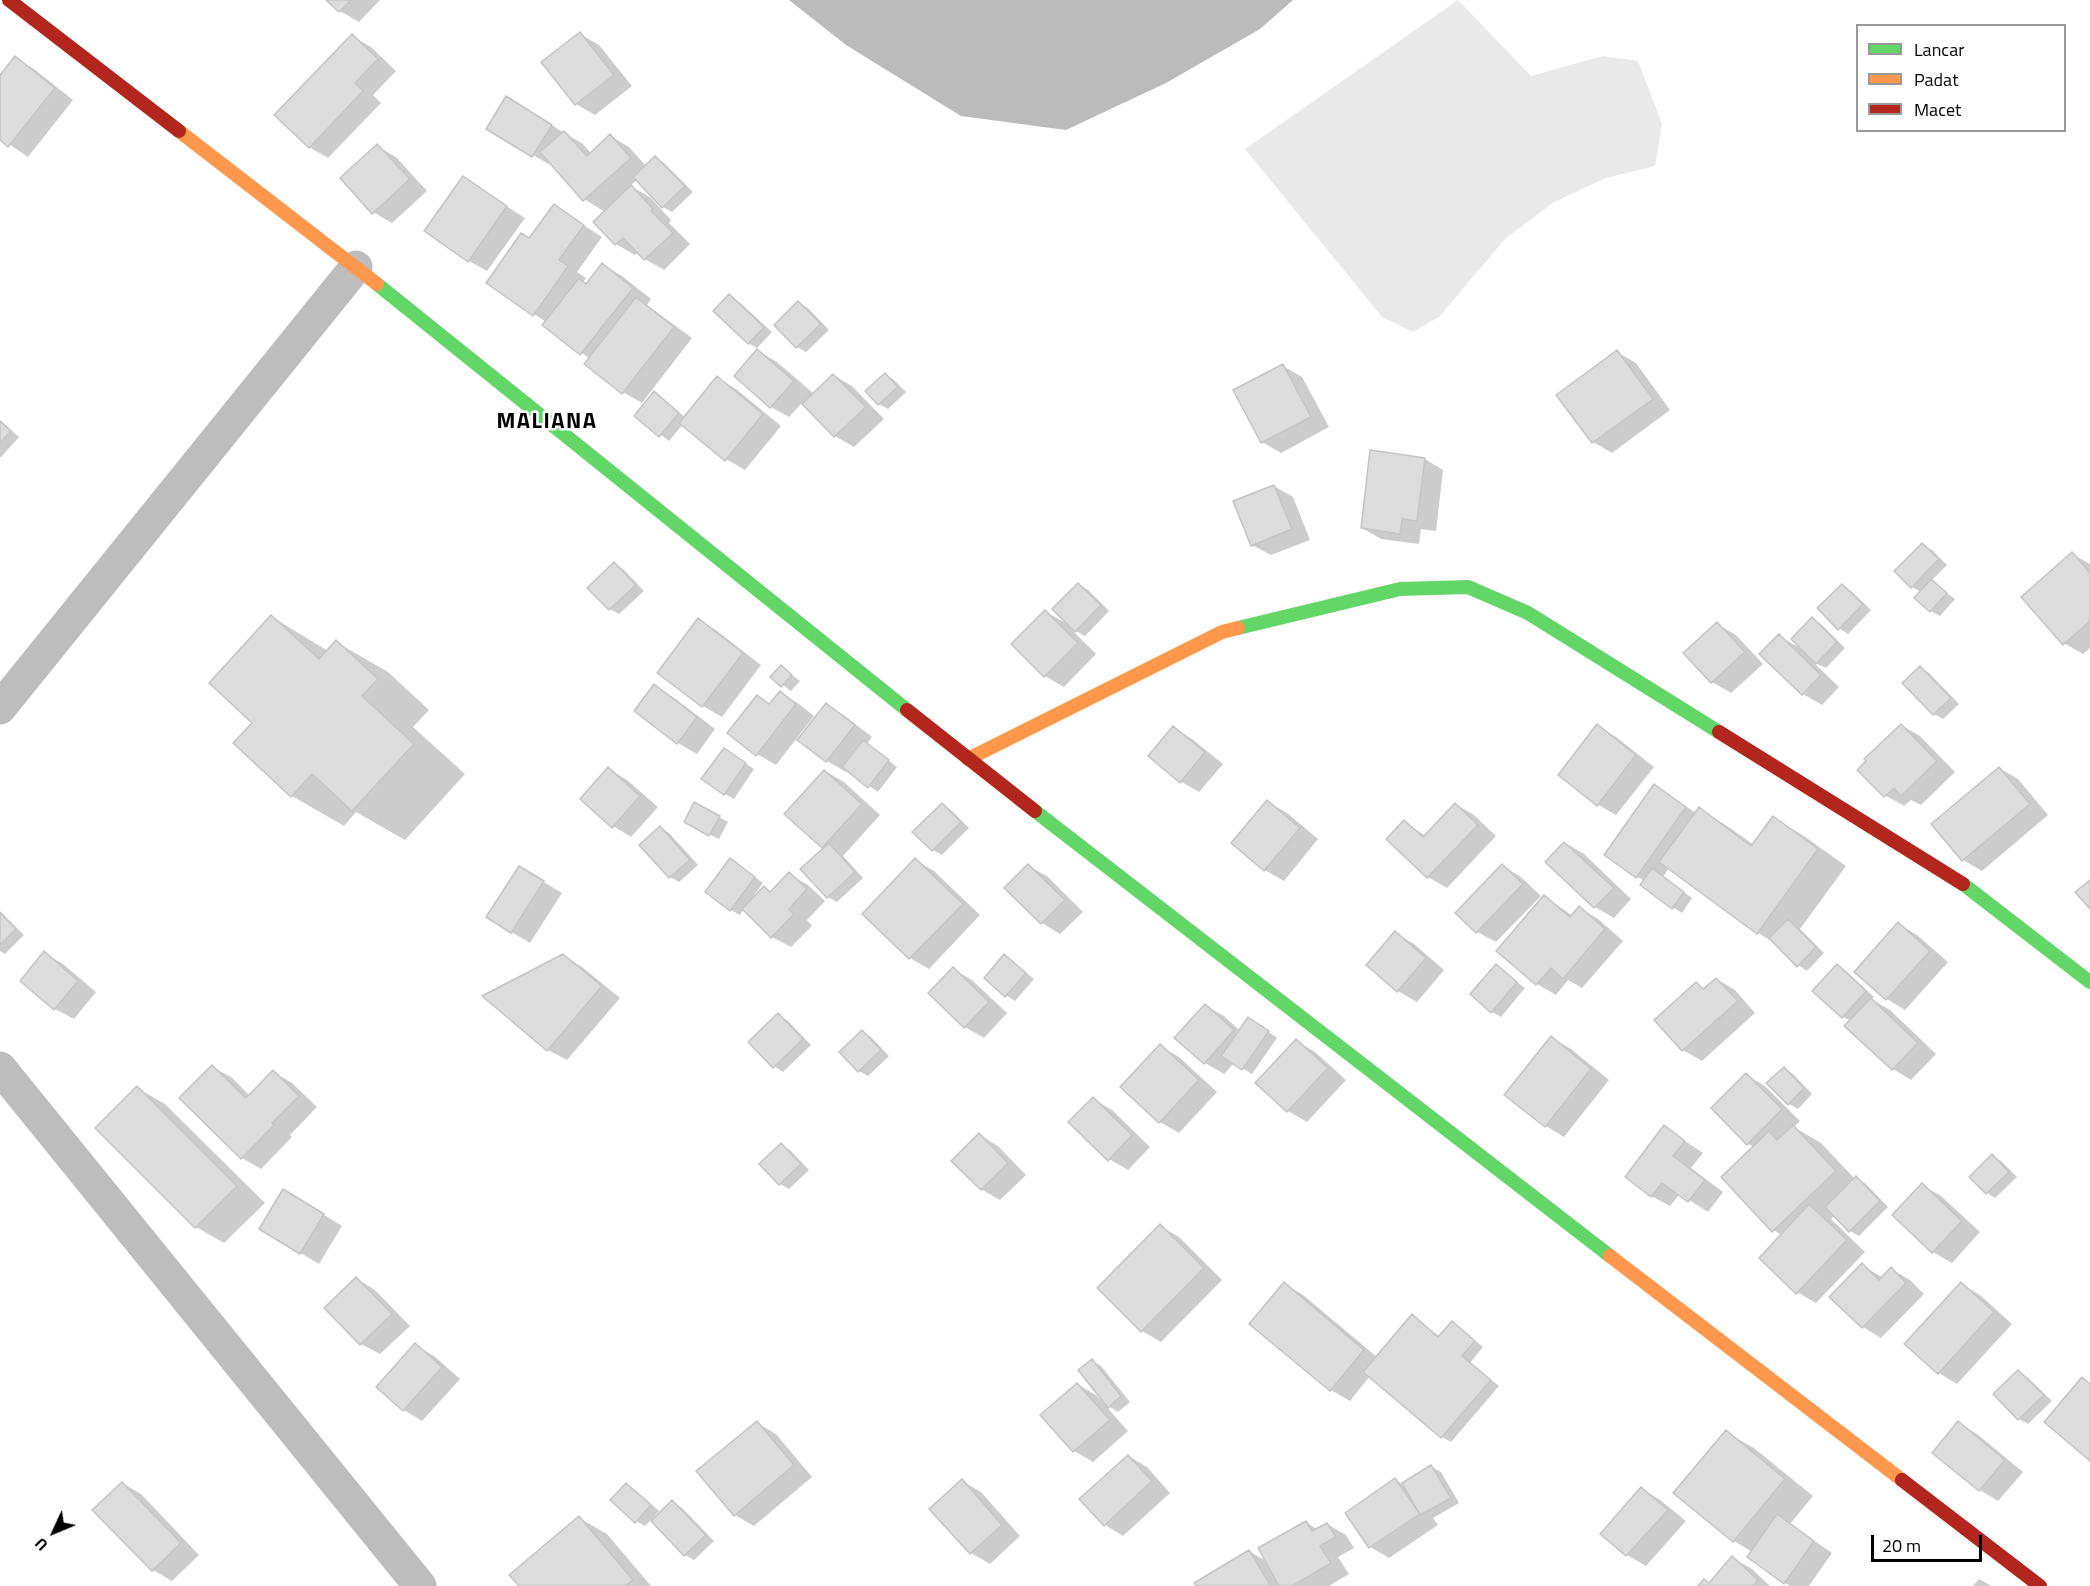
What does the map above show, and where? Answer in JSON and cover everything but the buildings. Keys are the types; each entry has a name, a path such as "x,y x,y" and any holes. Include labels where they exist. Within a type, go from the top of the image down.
{"main road":[{"path":"7,5 357,267 969,759 1409,1102 2040,1586"},
{"path":"969,759 1222,632 1400,589 1468,587 1528,613 1962,884 2090,982"}],"street":[{"path":"0,708 357,267"},
{"path":"0,1068 420,1586"}],"shaded area":[{"path":"789,0 1293,0 1260,29 1166,83 1066,130 961,116 846,45"},
{"path":"1458,0 1531,76 1603,56 1638,61 1662,124 1655,166 1606,178 1554,202 1506,238 1439,317 1413,332 1382,317 1245,149"}],"traffic: fast":[{"path":"377,284 907,710"},
{"path":"1238,628 1400,589 1468,587 1528,613 1719,732"},
{"path":"1035,811 1610,1256"},
{"path":"1963,884 2090,982"}],"traffic: slow":[{"path":"179,131 377,284"},
{"path":"968,759 1222,632 1238,628"},
{"path":"1610,1256 1902,1480"}],"traffic: jam":[{"path":"9,0 179,131"},
{"path":"907,710 1035,811"},
{"path":"1719,732 1963,884"},
{"path":"1902,1480 2040,1586"}],"district":[{"name":"MALIANA","path":"547,423"}]}
